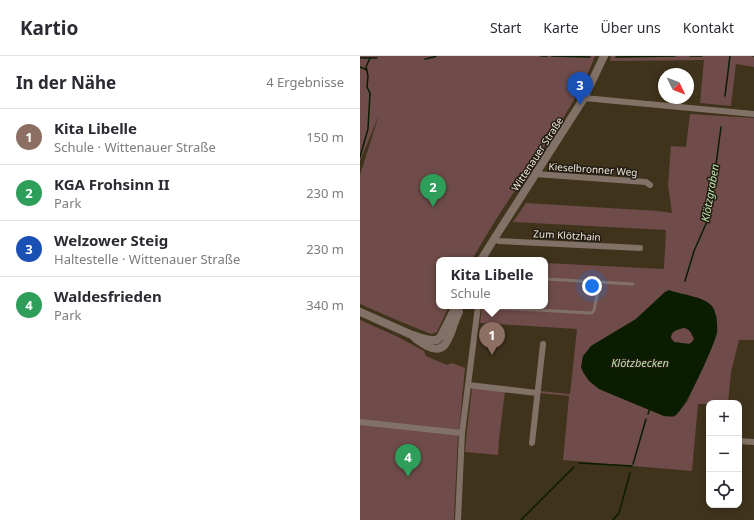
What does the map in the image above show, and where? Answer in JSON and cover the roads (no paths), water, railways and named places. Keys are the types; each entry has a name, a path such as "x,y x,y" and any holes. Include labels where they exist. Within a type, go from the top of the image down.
{"street":[{"name":"Wittenauer Straße","path":"483,257 584,98 604,56"},
{"path":"584,98 754,114"},
{"name":"Kieselbronner Weg","path":"535,174 646,182 650,185"},
{"name":"Zum Klötzhain","path":"494,239 499,241 640,248"},
{"path":"360,312 412,335 430,340 437,340 441,336 456,309"},
{"path":"412,335 430,348 441,348 447,342 459,312 458,309"},
{"path":"458,520 462,433 478,309"},
{"path":"437,340 441,348"},
{"path":"532,443 543,344"},
{"path":"468,385 538,393"},
{"path":"360,422 462,433"},
{"path":"742,441 754,442"}],"lane":[{"path":"548,278 633,284"},
{"path":"516,309 592,313 600,282"}],"water":[{"name":"Klötzbecken","path":"669,290 698,298 708,303 715,311 717,327 715,340 693,389 681,410 676,415 672,416 664,416 599,389 589,381 581,367 583,356 591,346 636,319","holes":["685,328 689,330 692,335 694,339 692,342 689,344 674,342 671,338 673,332 678,329"]}],"waterway":[{"path":"425,59 436,56"},
{"path":"541,56 547,56"},
{"path":"552,56 590,57"},
{"path":"616,57 675,56"},
{"path":"690,56 702,56"},
{"name":"Klötzgraben","path":"725,96 730,56"},
{"path":"360,58 377,58"},
{"path":"360,157 368,129 370,93 367,87 368,76 366,67 370,58"},
{"path":"360,67 367,70"},
{"name":"Klötzgraben","path":"685,281 694,251 709,217 721,127"},
{"name":"Klötzgraben","path":"648,414 650,408"},
{"name":"Klötzgraben","path":"633,464 646,419"},
{"name":"Klötzgraben","path":"579,463 632,466"},
{"name":"Klötzgraben","path":"521,520 574,467"},
{"name":"Klötzgraben","path":"613,520 619,513 630,473"}],"place":[{"name":"Welzower Steig","path":"580,105"},
{"name":"KGA Frohsinn II","path":"433,207"},
{"name":"Kita Libelle","path":"492,355"},
{"name":"Waldesfrieden","path":"408,477"}]}
